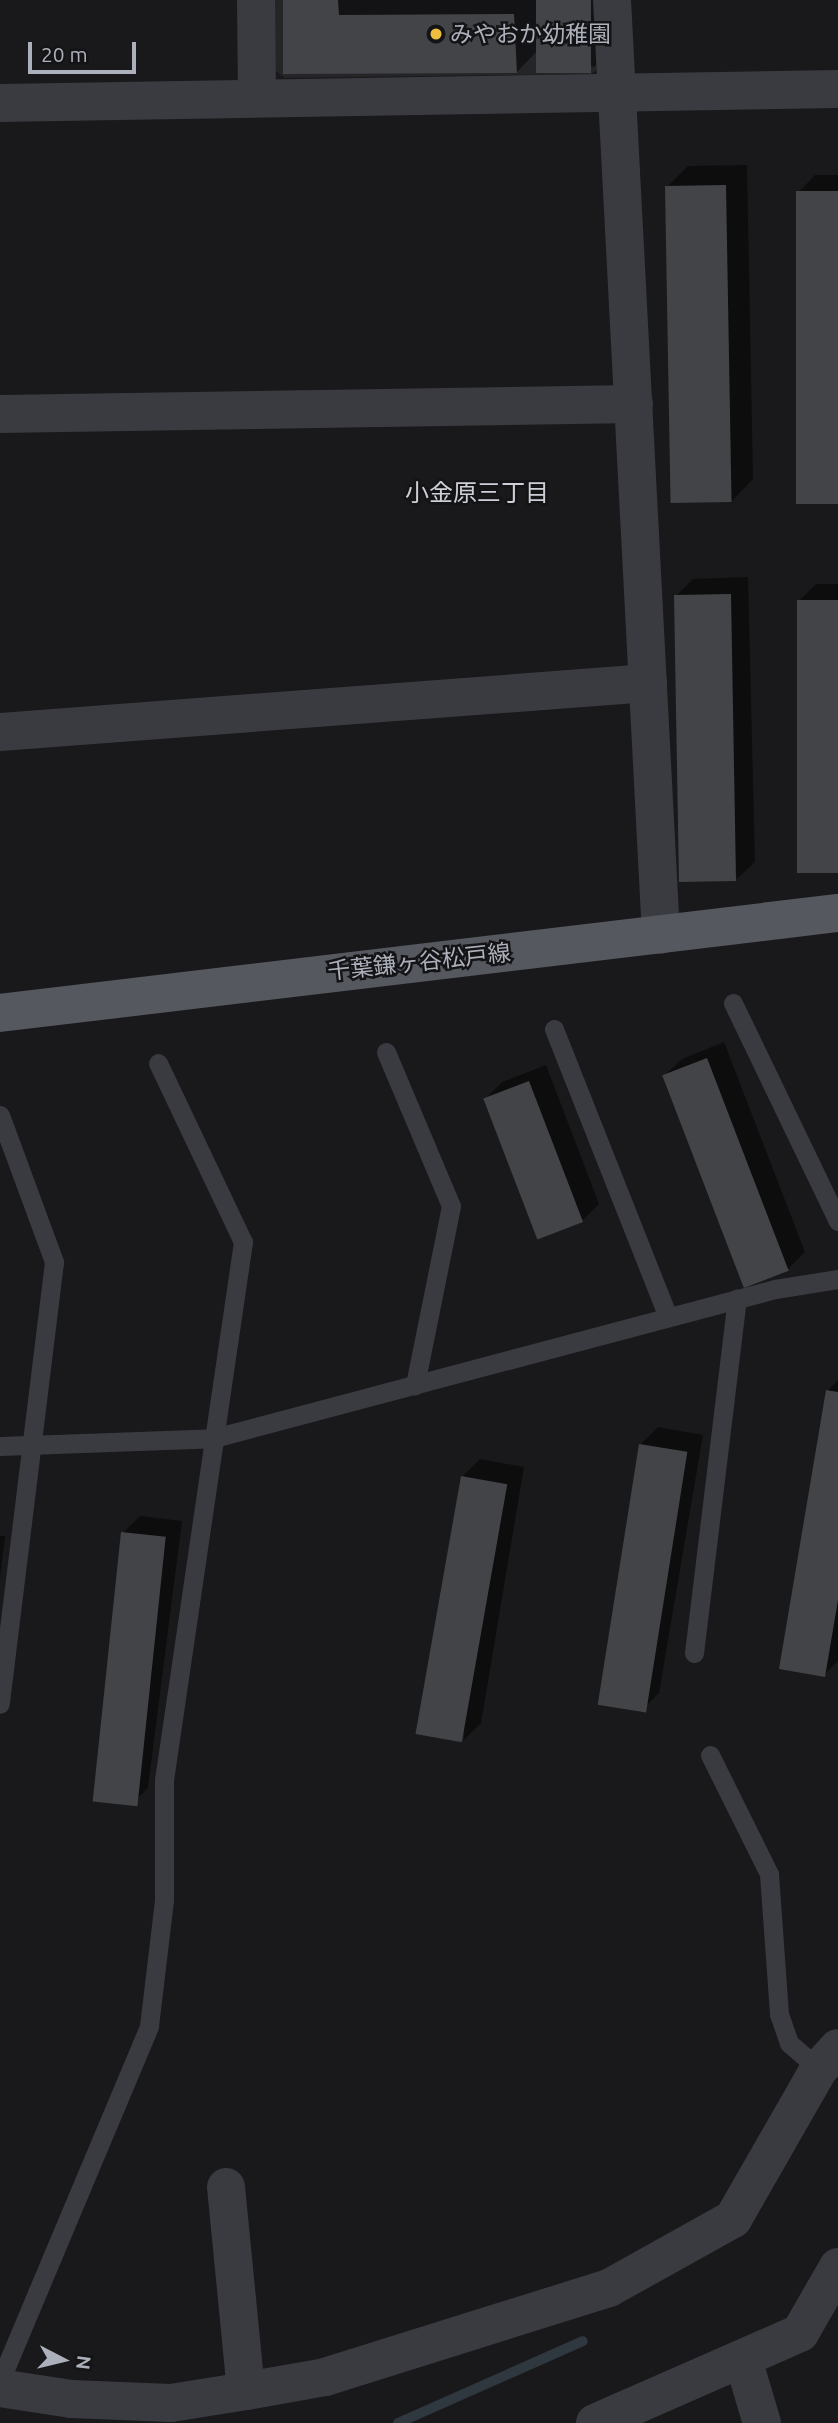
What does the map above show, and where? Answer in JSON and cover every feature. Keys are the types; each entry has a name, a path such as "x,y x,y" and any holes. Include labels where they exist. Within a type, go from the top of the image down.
{"main road":[{"name":"千葉鎌ヶ谷松戸線","path":"0,1013 838,913"}],"street":[{"path":"256,0 257,98"},
{"path":"612,0 661,935"},
{"path":"0,103 838,89"},
{"path":"0,414 634,404"},
{"path":"0,732 648,683"},
{"path":"0,2388 71,2399 171,2403 246,2391 325,2377 609,2288 733,2219 829,2058"},
{"path":"226,2187 246,2391"},
{"path":"595,2423 800,2333 837,2272"},
{"path":"743,2359 762,2423"}],"lane":[{"path":"733,1003 838,1221"},
{"path":"554,1029 668,1317"},
{"path":"386,1052 451,1206 415,1385"},
{"path":"0,2381 149,2026 164,1900 164,1780 243,1242 158,1063"},
{"path":"0,1115 54,1262 0,1704"},
{"path":"0,1446 214,1438 737,1299 838,1279"},
{"path":"694,1653 737,1299"},
{"path":"710,1755 769,1874 779,2014 789,2043 829,2058"}],"shaded area":[{"name":"みやおか幼稚園","path":"273,0 597,0 601,67 591,74 285,78 274,70"}],"building":[{"path":"283,0 338,0 339,15 514,14 517,73 283,74"},
{"path":"536,0 591,0 591,73 536,73"},
{"path":"726,185 732,502 671,503 665,186"},
{"path":"796,191 838,191 838,504 796,504"},
{"path":"731,594 736,881 679,882 674,595"},
{"path":"797,600 838,600 838,873 797,873"},
{"path":"707,1058 789,1271 744,1288 662,1075"},
{"path":"529,1081 583,1222 537,1240 483,1099"},
{"path":"826,1390 838,1392 838,1600 825,1677 779,1669"},
{"path":"639,1444 687,1452 646,1712 598,1705"},
{"path":"461,1476 507,1484 462,1742 416,1734"},
{"path":"121,1532 166,1537 137,1806 93,1802"}],"waterway":[{"path":"398,2423 583,2341"}],"place":[{"name":"みやおか幼稚園","path":"436,34"}],"district":[{"name":"小金原三丁目","path":"477,493"}]}
